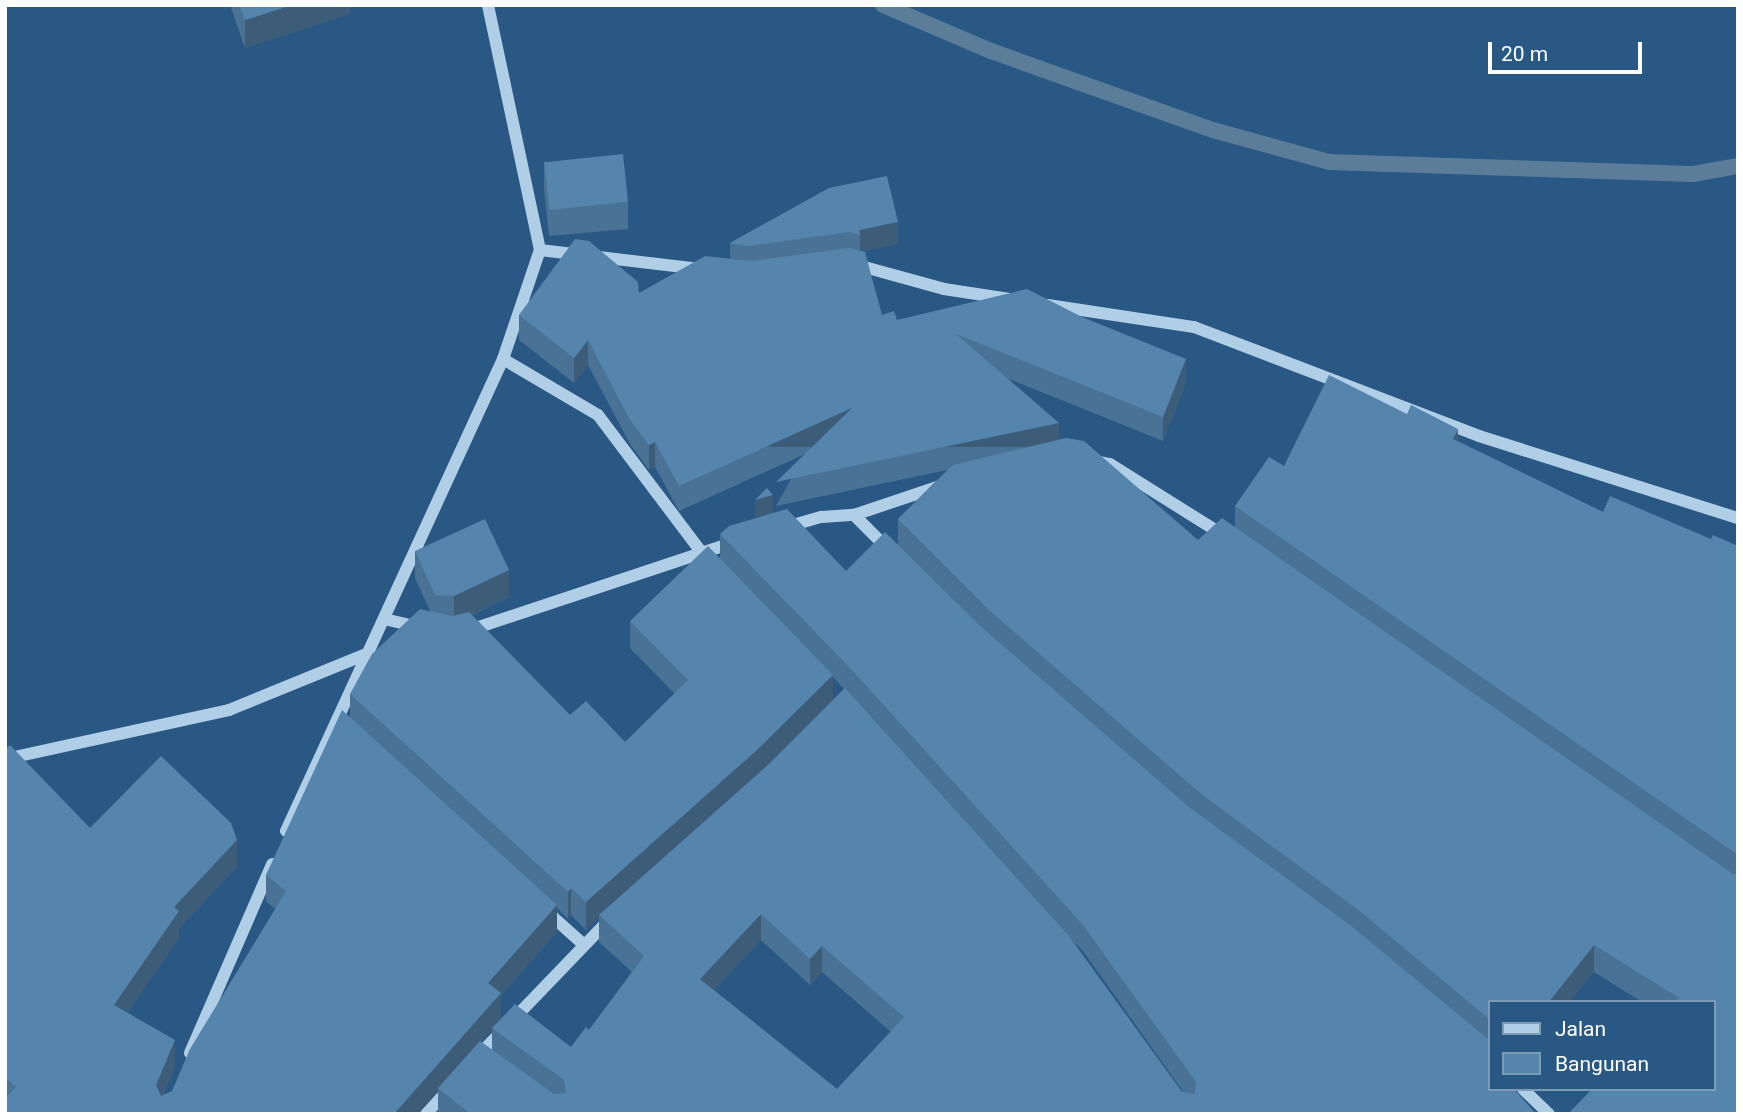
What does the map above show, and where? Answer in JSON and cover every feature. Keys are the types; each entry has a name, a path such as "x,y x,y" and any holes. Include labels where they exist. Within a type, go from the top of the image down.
{"street":[{"path":"186,1063 335,719 384,619 503,359 540,250 488,5"},
{"path":"540,250 711,271"},
{"path":"838,265 850,263 944,289 1194,327 1479,436 1738,518"},
{"path":"503,359 598,415 699,552 718,569"},
{"path":"1077,458 1111,464 1232,541"},
{"path":"772,531 821,517 854,515 957,481"},
{"path":"854,515 900,561"},
{"path":"453,635 748,538"},
{"path":"384,619 430,630"},
{"path":"5,760 229,710 366,654"},
{"path":"335,719 346,728"},
{"path":"531,897 583,944"},
{"path":"426,1114 475,1065 583,944 623,908"},
{"path":"1525,1091 1549,1114"}],"building":[{"path":"239,5 292,5 245,20"},
{"path":"623,154 628,202 549,210 544,162"},
{"path":"887,176 898,222 859,230 860,235 849,232 749,246 730,243 829,188"},
{"path":"575,239 589,241 638,282 639,293 705,256 750,261 849,248 865,252 882,315 894,311 897,320 1027,289 1082,317 1186,359 1163,417 956,334 1059,423 776,482 852,408 679,486 655,442 649,445 630,420 588,340 574,358 519,315"},
{"path":"1329,375 1407,414 1411,405 1458,429 1453,439 1603,512 1610,496 1711,539 1713,535 1738,546 1738,855 1235,506 1269,457 1284,466"},
{"path":"1066,438 1084,441 1198,540 1222,518 1733,874 1738,874 1738,1114 1568,1114 1590,1091 1715,1091 1715,1000 1678,1000 1679,998 1594,945 1551,1000 1488,1000 1488,1018 1361,912 1200,793 990,611 898,519 953,465"},
{"path":"767,488 773,495 755,500"},
{"path":"787,509 846,571 885,532 978,624 1189,807 1350,925 1488,1039 1488,1091 1516,1091 1536,1114 471,1114 438,1088 480,1041 554,1094 566,1093 564,1080 492,1028 515,1004 571,1047 586,1027 589,1030 644,956 599,915 769,764 845,688 1069,936 1182,1092 1195,1094 1196,1082 1083,925 851,669 720,534 729,526","holes":["761,914 810,959 822,946 904,1017 837,1089 700,979"]},
{"path":"485,519 509,570 454,596 435,595 415,551"},
{"path":"708,546 833,675 757,750 586,902 571,888 568,892 350,694 372,654 420,609 452,616 469,612 570,715 586,701 625,742 688,680 630,621"},
{"path":"342,710 557,905 488,983 501,993 394,1114 5,1114 5,1095 16,1087 5,1078 5,750 10,745 90,828 161,756 231,823 237,840 174,907 179,911 114,1005 175,1040 156,1085 161,1096 172,1091 190,1049 286,891 266,875"}],"waterway":[{"path":"883,5 991,51 1213,130 1329,162 1693,174 1738,166"}]}
